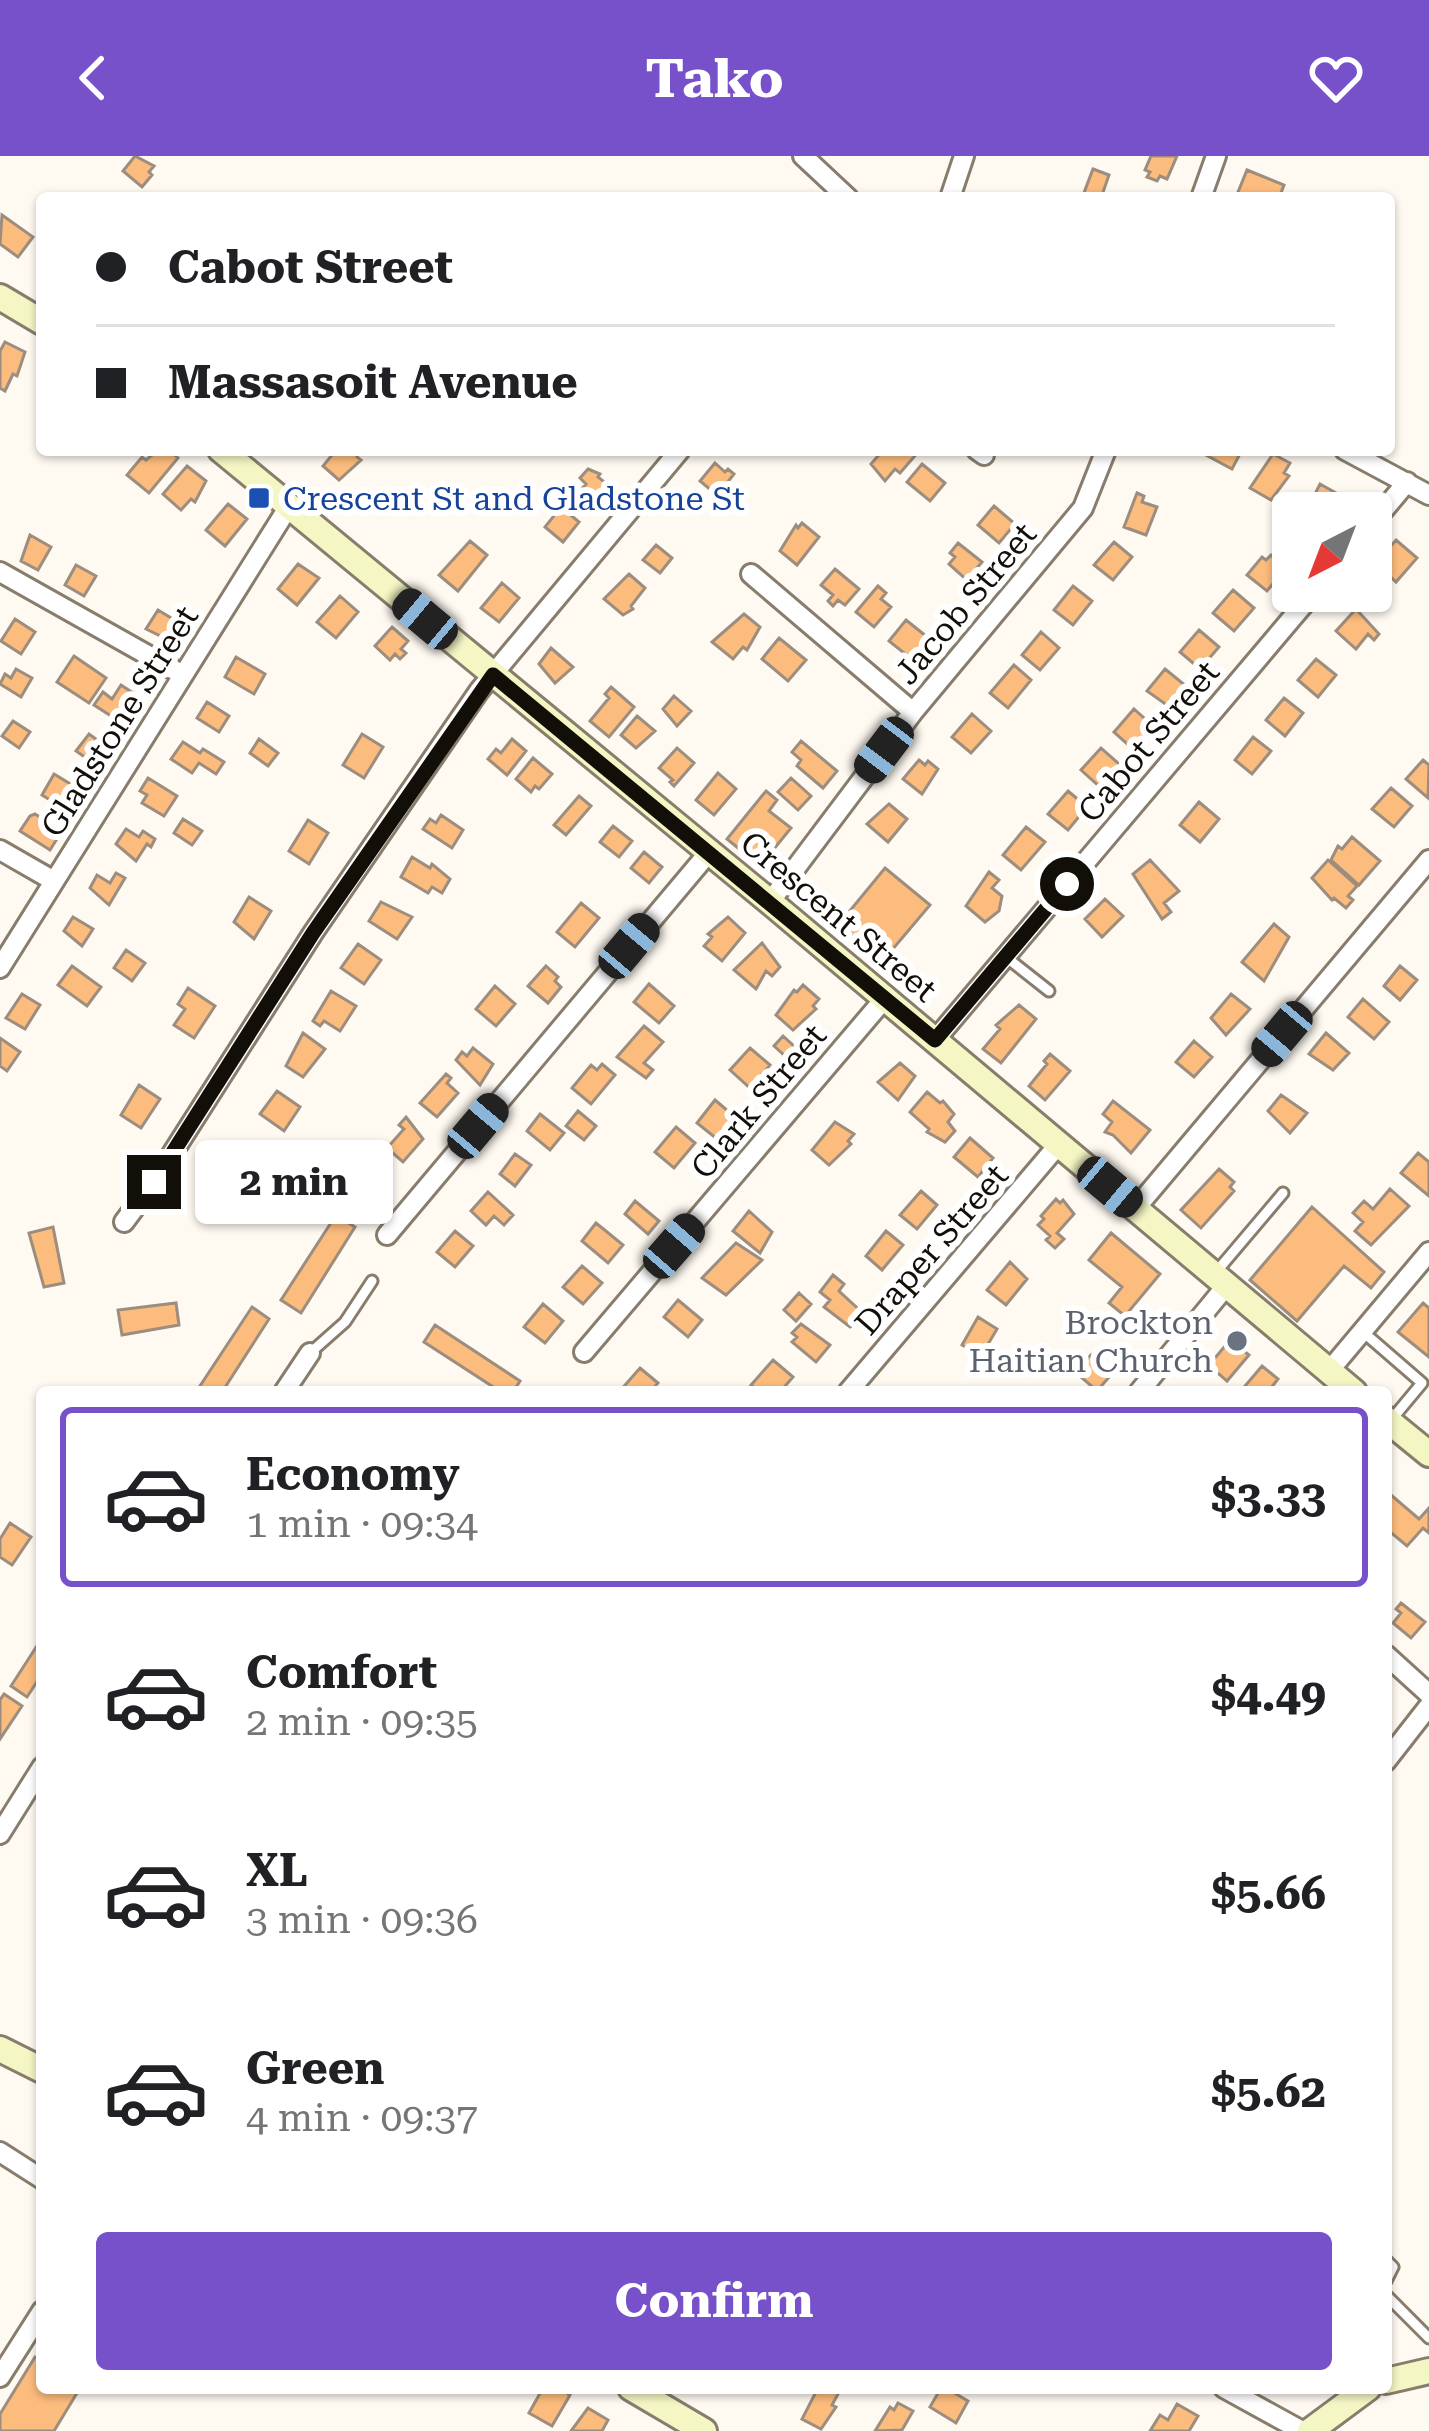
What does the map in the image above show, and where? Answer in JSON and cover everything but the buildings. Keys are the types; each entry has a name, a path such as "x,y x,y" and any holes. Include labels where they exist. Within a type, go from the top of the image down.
{"main road":[{"path":"0,297 36,318"},
{"name":"Crescent Street","path":"228,456 710,851 1347,1386"},
{"path":"1392,1424 1429,1454"},
{"path":"0,2050 36,2067"},
{"path":"1392,2379 1428,2369"},
{"path":"641,2394 704,2431"},
{"path":"1306,2431 1359,2394"}],"street":[{"path":"803,156 842,192"},
{"path":"952,192 964,156"},
{"path":"1203,192 1216,156"},
{"path":"124,1222 313,933 493,675 675,456"},
{"name":"Jacob Street","path":"770,902 913,712 1083,508 1104,456"},
{"path":"1357,456 1429,494"},
{"path":"1392,500 1407,482"},
{"name":"Gladstone Street","path":"0,968 289,506"},
{"path":"0,572 183,675"},
{"path":"751,574 913,712"},
{"name":"Cabot Street","path":"935,1040 1297,612"},
{"path":"0,850 54,881"},
{"path":"387,1234 710,851"},
{"path":"1136,1208 1429,860"},
{"name":"Clark Street","path":"584,1352 885,998"},
{"name":"Draper Street","path":"853,1386 1060,1144"},
{"path":"1329,1370 1429,1252"},
{"path":"1143,1386 1220,1280"},
{"path":"288,1386 310,1353"},
{"path":"1392,1660 1429,1694"},
{"path":"1392,1753 1429,1706"},
{"path":"0,1834 36,1777"},
{"path":"0,2152 36,2175"},
{"path":"0,2377 36,2320"},
{"path":"1235,2394 1306,2431"}],"lane":[{"path":"1006,956 1049,991"},
{"path":"1220,1280 1283,1193"},
{"path":"310,1353 345,1322 372,1281"},
{"path":"1363,1330 1422,1383 1392,1415"},
{"path":"1392,2301 1429,2338"}],"place":[{"name":"Crescent St and Gladstone St","path":"259,498"},
{"name":"Brockton Haitian Church","path":"1237,1341"}],"route":[{"path":"154,1182 313,933 493,675 935,1040 1067,884"}]}
